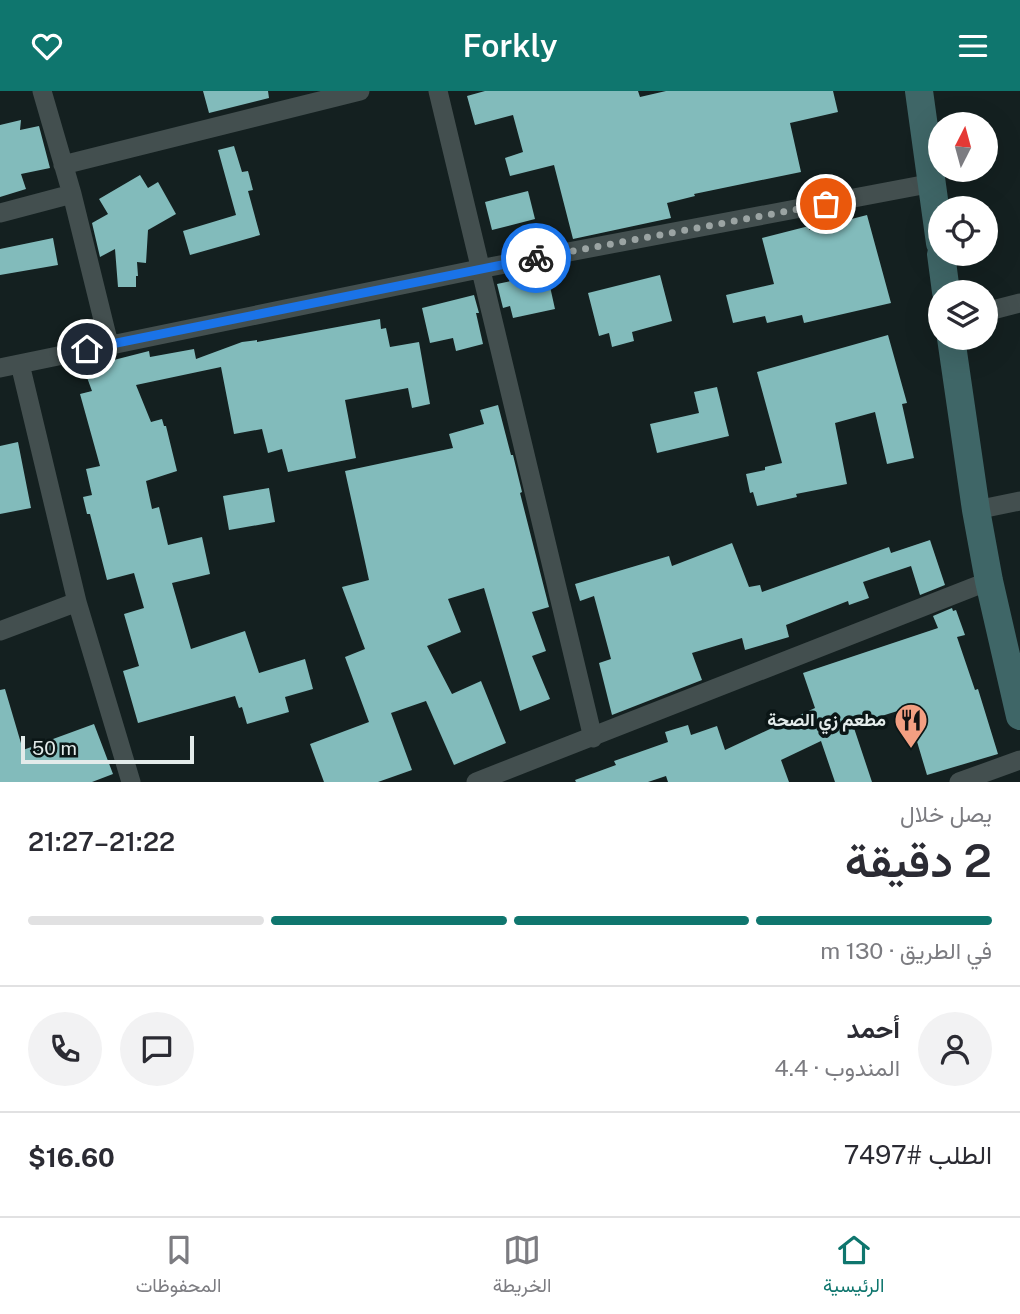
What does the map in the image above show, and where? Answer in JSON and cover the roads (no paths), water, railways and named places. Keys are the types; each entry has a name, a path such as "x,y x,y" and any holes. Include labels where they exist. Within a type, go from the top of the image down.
{"street":[{"path":"42,91 72,194 110,344"},
{"path":"64,165 360,91"},
{"path":"438,91 593,738"},
{"path":"919,91 935,196"},
{"path":"0,367 479,269 933,183"},
{"path":"0,213 72,194"},
{"path":"998,309 1020,303"},
{"path":"953,350 989,582 1020,716"},
{"path":"20,364 77,602 131,782"},
{"path":"976,510 1020,501"},
{"path":"476,782 989,582"},
{"path":"0,632 77,602"},
{"path":"959,782 1020,760"}],"place":[{"name":"مطعم زي الصحة","path":"911,750"}]}
